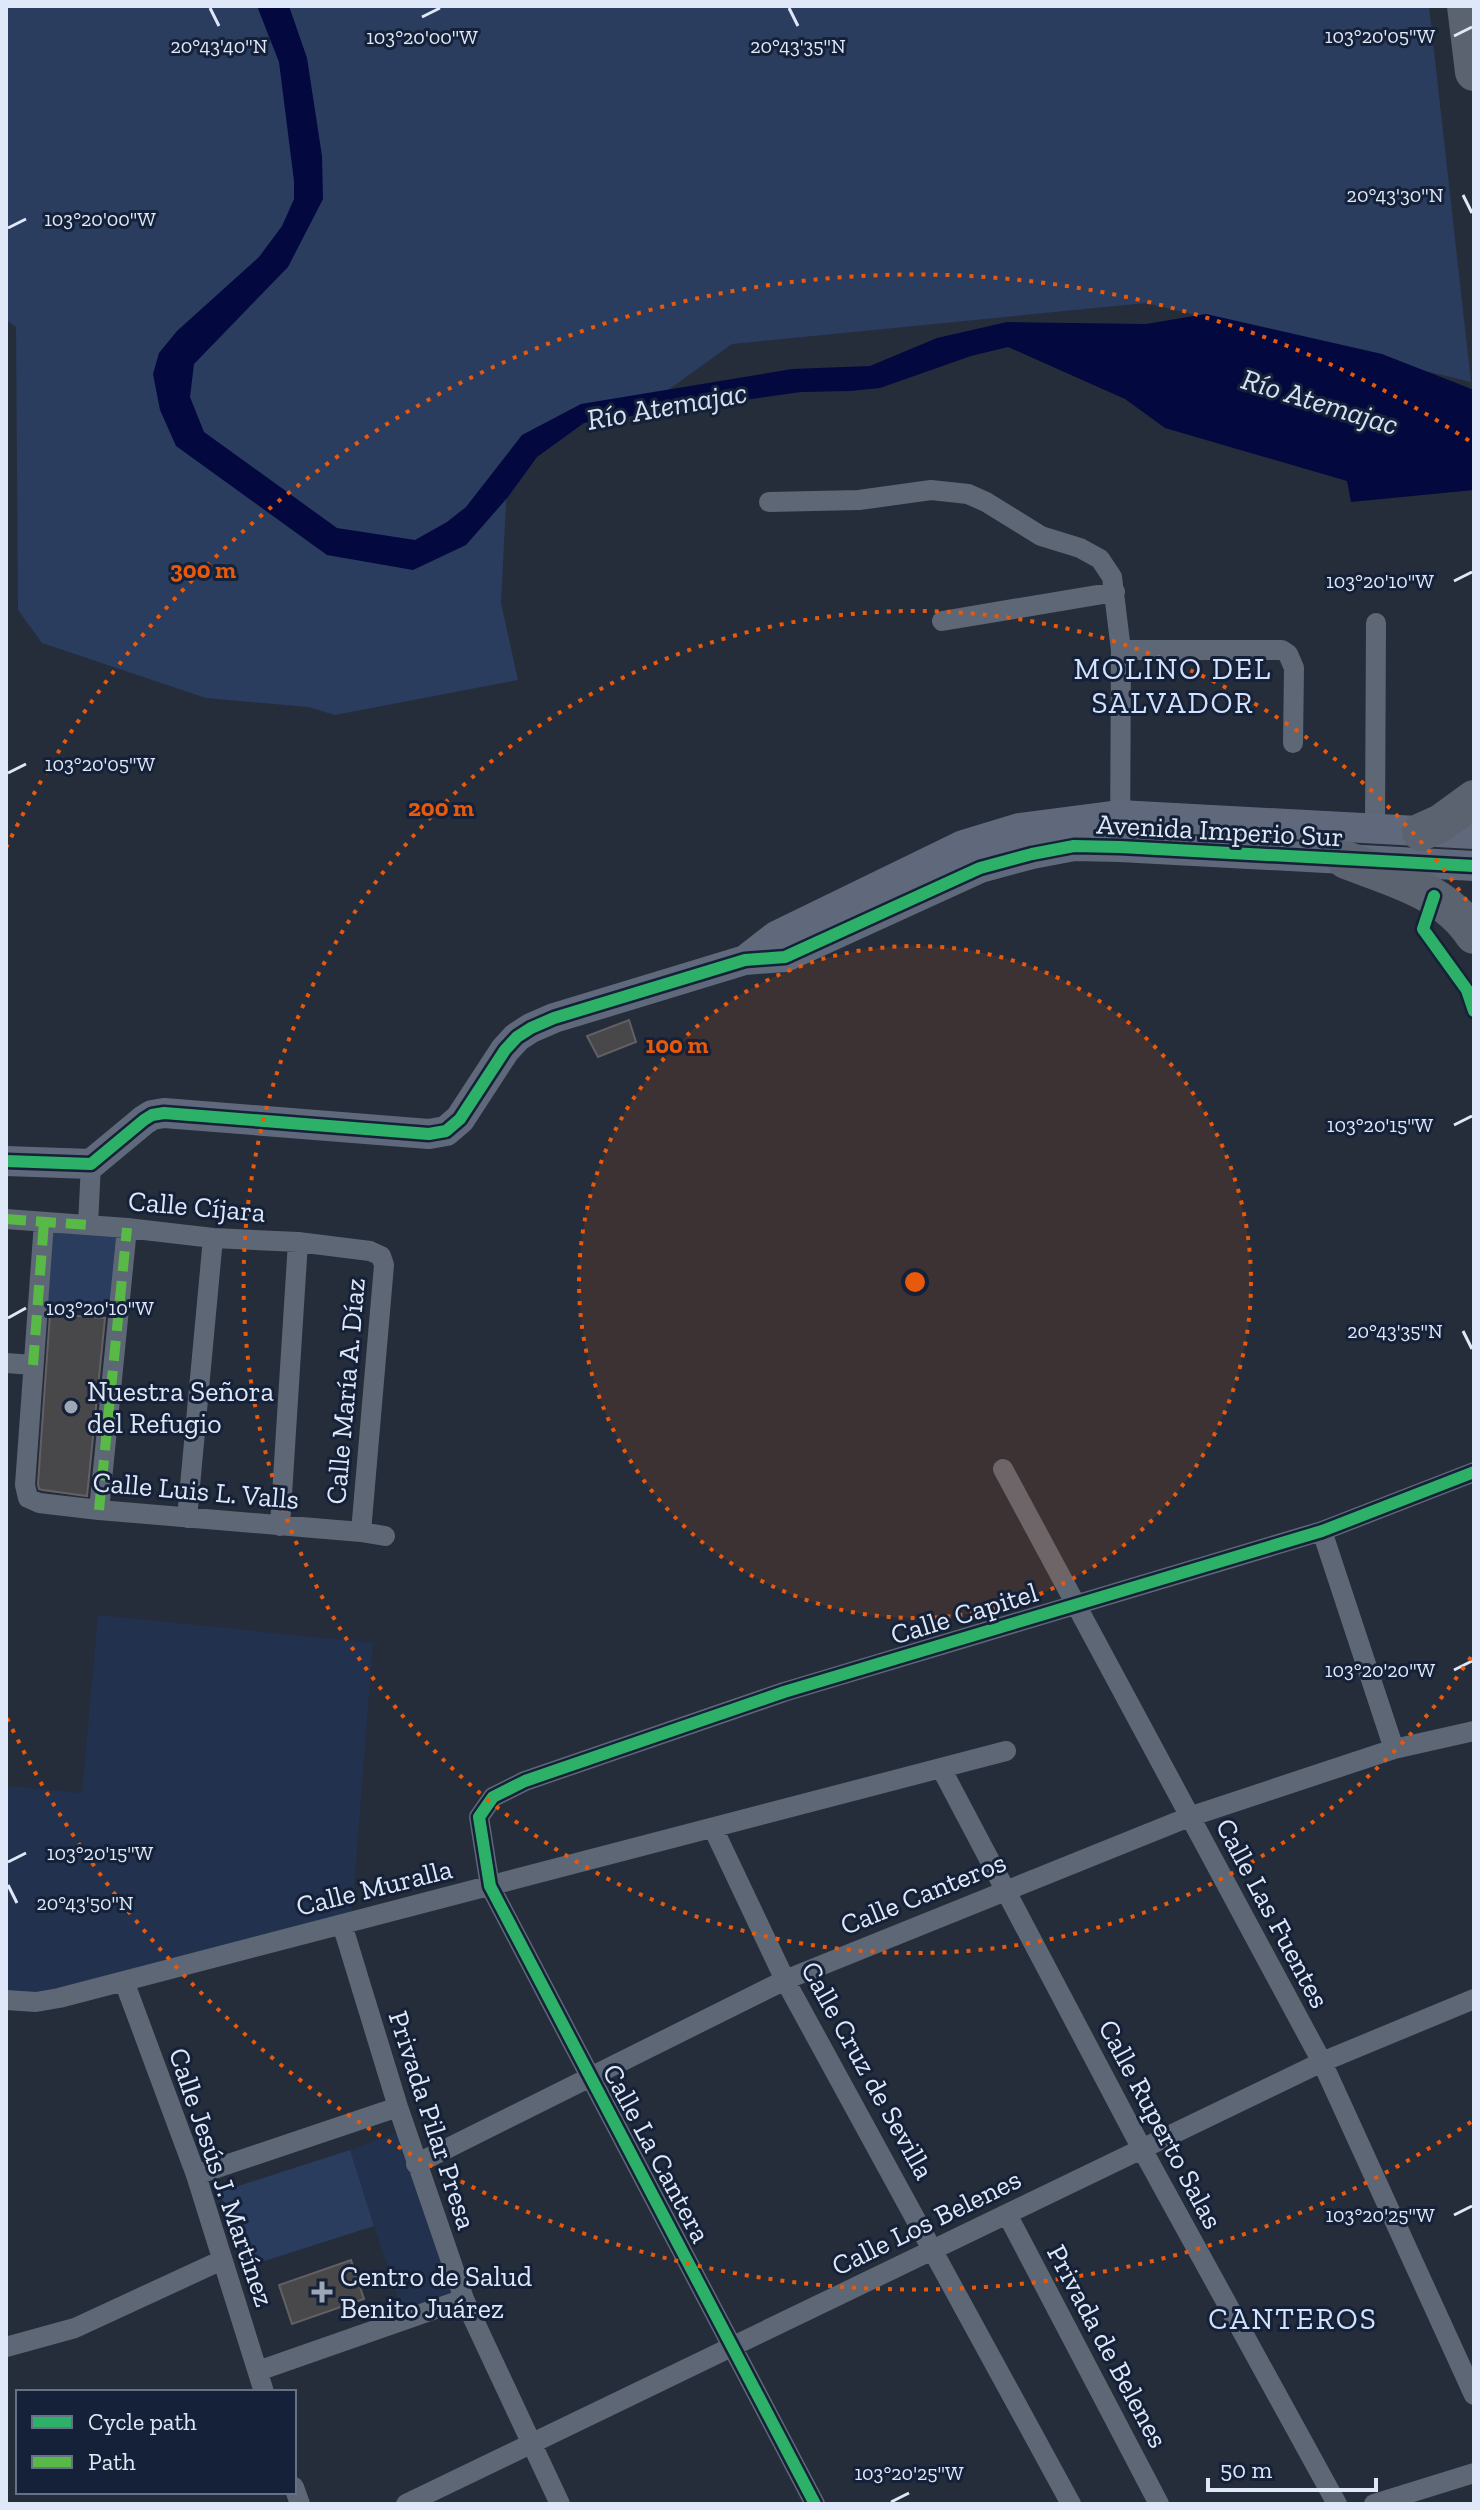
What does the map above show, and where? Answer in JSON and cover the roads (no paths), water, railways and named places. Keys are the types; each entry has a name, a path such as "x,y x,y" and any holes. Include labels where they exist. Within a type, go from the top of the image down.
{"highway":[{"path":"1466,6 1474,72"},
{"path":"1421,832 1441,823 1474,799"},
{"path":"1346,860 1434,896 1459,916 1474,935"}],"street":[{"path":"769,502 859,500 931,490 968,494 1041,536 1080,548 1100,559 1112,577 1121,650 1120,847"},
{"path":"942,621 1115,592"},
{"path":"1375,828 1376,623"},
{"path":"1121,650 1282,650 1288,654 1294,668 1293,743"},
{"name":"Avenida Imperio Sur","path":"745,960 776,936 963,845 1019,828 1119,815 1474,834"},
{"name":"Avenida Imperio Sur","path":"745,960 785,957 980,868 1074,846 1474,866"},
{"path":"6,1161 91,1164 144,1120 164,1113 429,1134 446,1131 460,1119 505,1050 531,1028 631,993 745,960"},
{"path":"88,1225 91,1164"},
{"name":"Calle Cíjara","path":"6,1219 213,1238 298,1242 370,1251 381,1256"},
{"path":"6,1363 33,1365 44,1222"},
{"path":"99,1510 127,1228"},
{"path":"187,1518 213,1238"},
{"path":"280,1526 298,1242"},
{"name":"Calle María A. Díaz","path":"361,1532 384,1265 381,1256"},
{"name":"Calle Luis L. Valls","path":"33,1365 25,1485 28,1498 39,1503 99,1510 385,1536"},
{"name":"Calle Las Fuentes","path":"1003,1469 1322,2062 1474,2395"},
{"name":"Calle Capitel","path":"479,1817 493,1797 525,1781 784,1692 1322,1531 1474,1472"},
{"path":"1322,1531 1394,1749"},
{"name":"Calle Canteros","path":"416,2164 785,1980 1004,1890 1189,1817 1394,1749 1474,1731"},
{"name":"Calle Muralla","path":"6,2000 48,2000 1006,1751"},
{"name":"Calle Ruperto Salas","path":"941,1768 1142,2149 1337,2504"},
{"name":"Calle La Cantera","path":"479,1817 490,1886 815,2504"},
{"name":"Calle Cruz de Sevilla","path":"713,1828 785,1980 1071,2504"},
{"name":"Privada Pilar Presa","path":"342,1924 416,2164 464,2299 560,2504"},
{"name":"Calle Jesús J. Martínez","path":"124,1981 196,2175 263,2390"},
{"name":"Calle Los Belenes","path":"406,2504 1322,2062 1474,1999"},
{"path":"196,2175 398,2107"},
{"name":"Privada de Belenes","path":"1007,2214 1159,2504"},
{"path":"6,2347 75,2328 222,2260"},
{"path":"258,2371 464,2299"},
{"path":"1374,2504 1474,2473"}],"water":[{"name":"Río Atemajac","path":"257,6 289,6 307,58 322,156 323,199 288,267 194,364 190,397 204,432 337,528 415,540 466,507 522,435 581,404 792,369 870,366 937,338 1007,322 1146,324 1206,314 1382,354 1474,390 1474,490 1351,502 1347,481 1165,428 1125,399 1008,347 971,356 880,388 801,392 584,423 537,457 508,497 466,545 413,570 327,555 176,446 160,410 153,374 159,353 177,331 259,257 282,226 294,199 279,62"}],"place":[{"name":"Nuestra Señora del Refugio","path":"71,1407"},
{"name":"Centro de Salud Benito Juárez","path":"322,2292"}],"district":[{"name":"MOLINO DEL SALVADOR","path":"1173,686"},
{"name":"CANTEROS","path":"1293,2319"}]}
